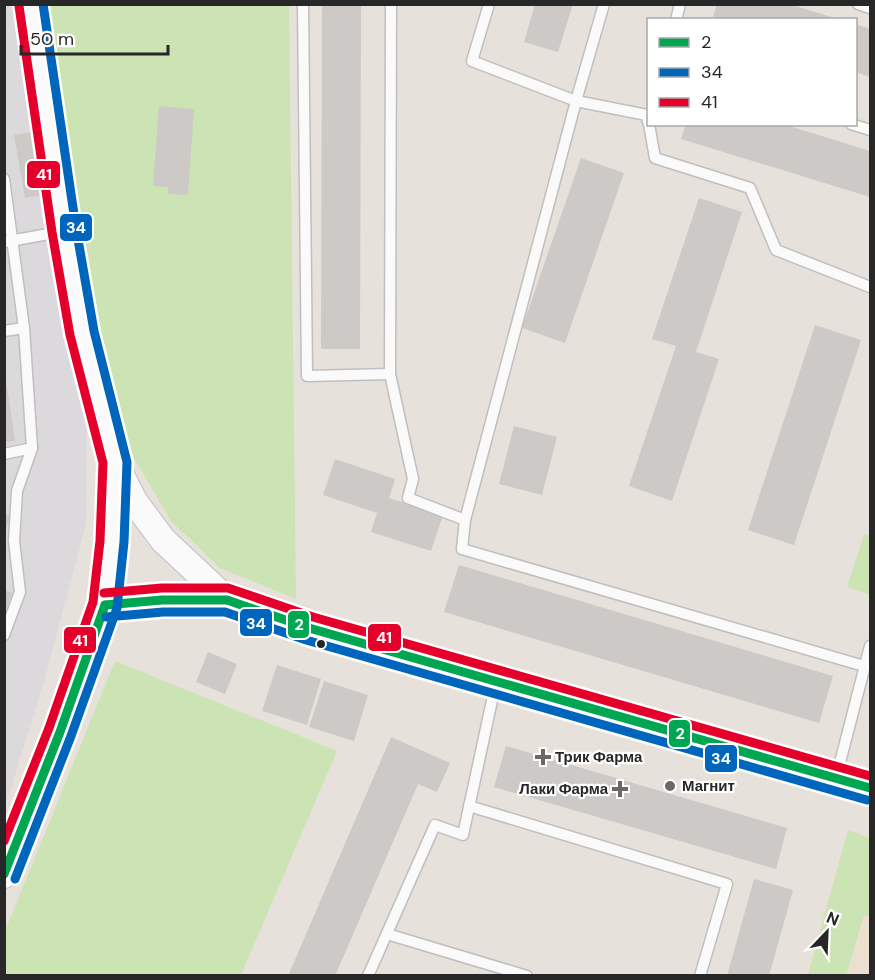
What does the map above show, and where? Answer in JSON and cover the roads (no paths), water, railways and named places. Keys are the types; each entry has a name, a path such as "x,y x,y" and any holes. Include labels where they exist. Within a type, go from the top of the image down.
{"street":[{"path":"31,4 64,230 82,333 115,462 134,501 163,540 227,600"},
{"path":"4,875 60,732 105,605 112,542 115,462"},
{"path":"105,605 162,600 227,600 309,628 870,788"}],"lane":[{"path":"303,4 307,376 390,374"},
{"path":"391,4 390,374 413,479 408,498 465,520"},
{"path":"489,4 472,61 576,101 647,118"},
{"path":"604,4 576,101 465,520 462,549 864,666"},
{"path":"858,4 870,8"},
{"path":"649,126 655,158 750,188 776,250 870,287"},
{"path":"4,179 9,241 24,328 32,448 17,491 14,541 20,592 4,635"},
{"path":"9,241 54,234 64,230"},
{"path":"4,331 24,328"},
{"path":"4,454 32,448"},
{"path":"836,778 870,646"},
{"path":"368,975 435,825 463,835 496,681"},
{"path":"469,806 727,884 700,975"},
{"path":"387,934 527,975"}],"place":[{"name":"Трик Фарма","path":"543,757"},
{"name":"Магнит","path":"670,786"},
{"name":"Лаки Фарма","path":"620,789"}]}
